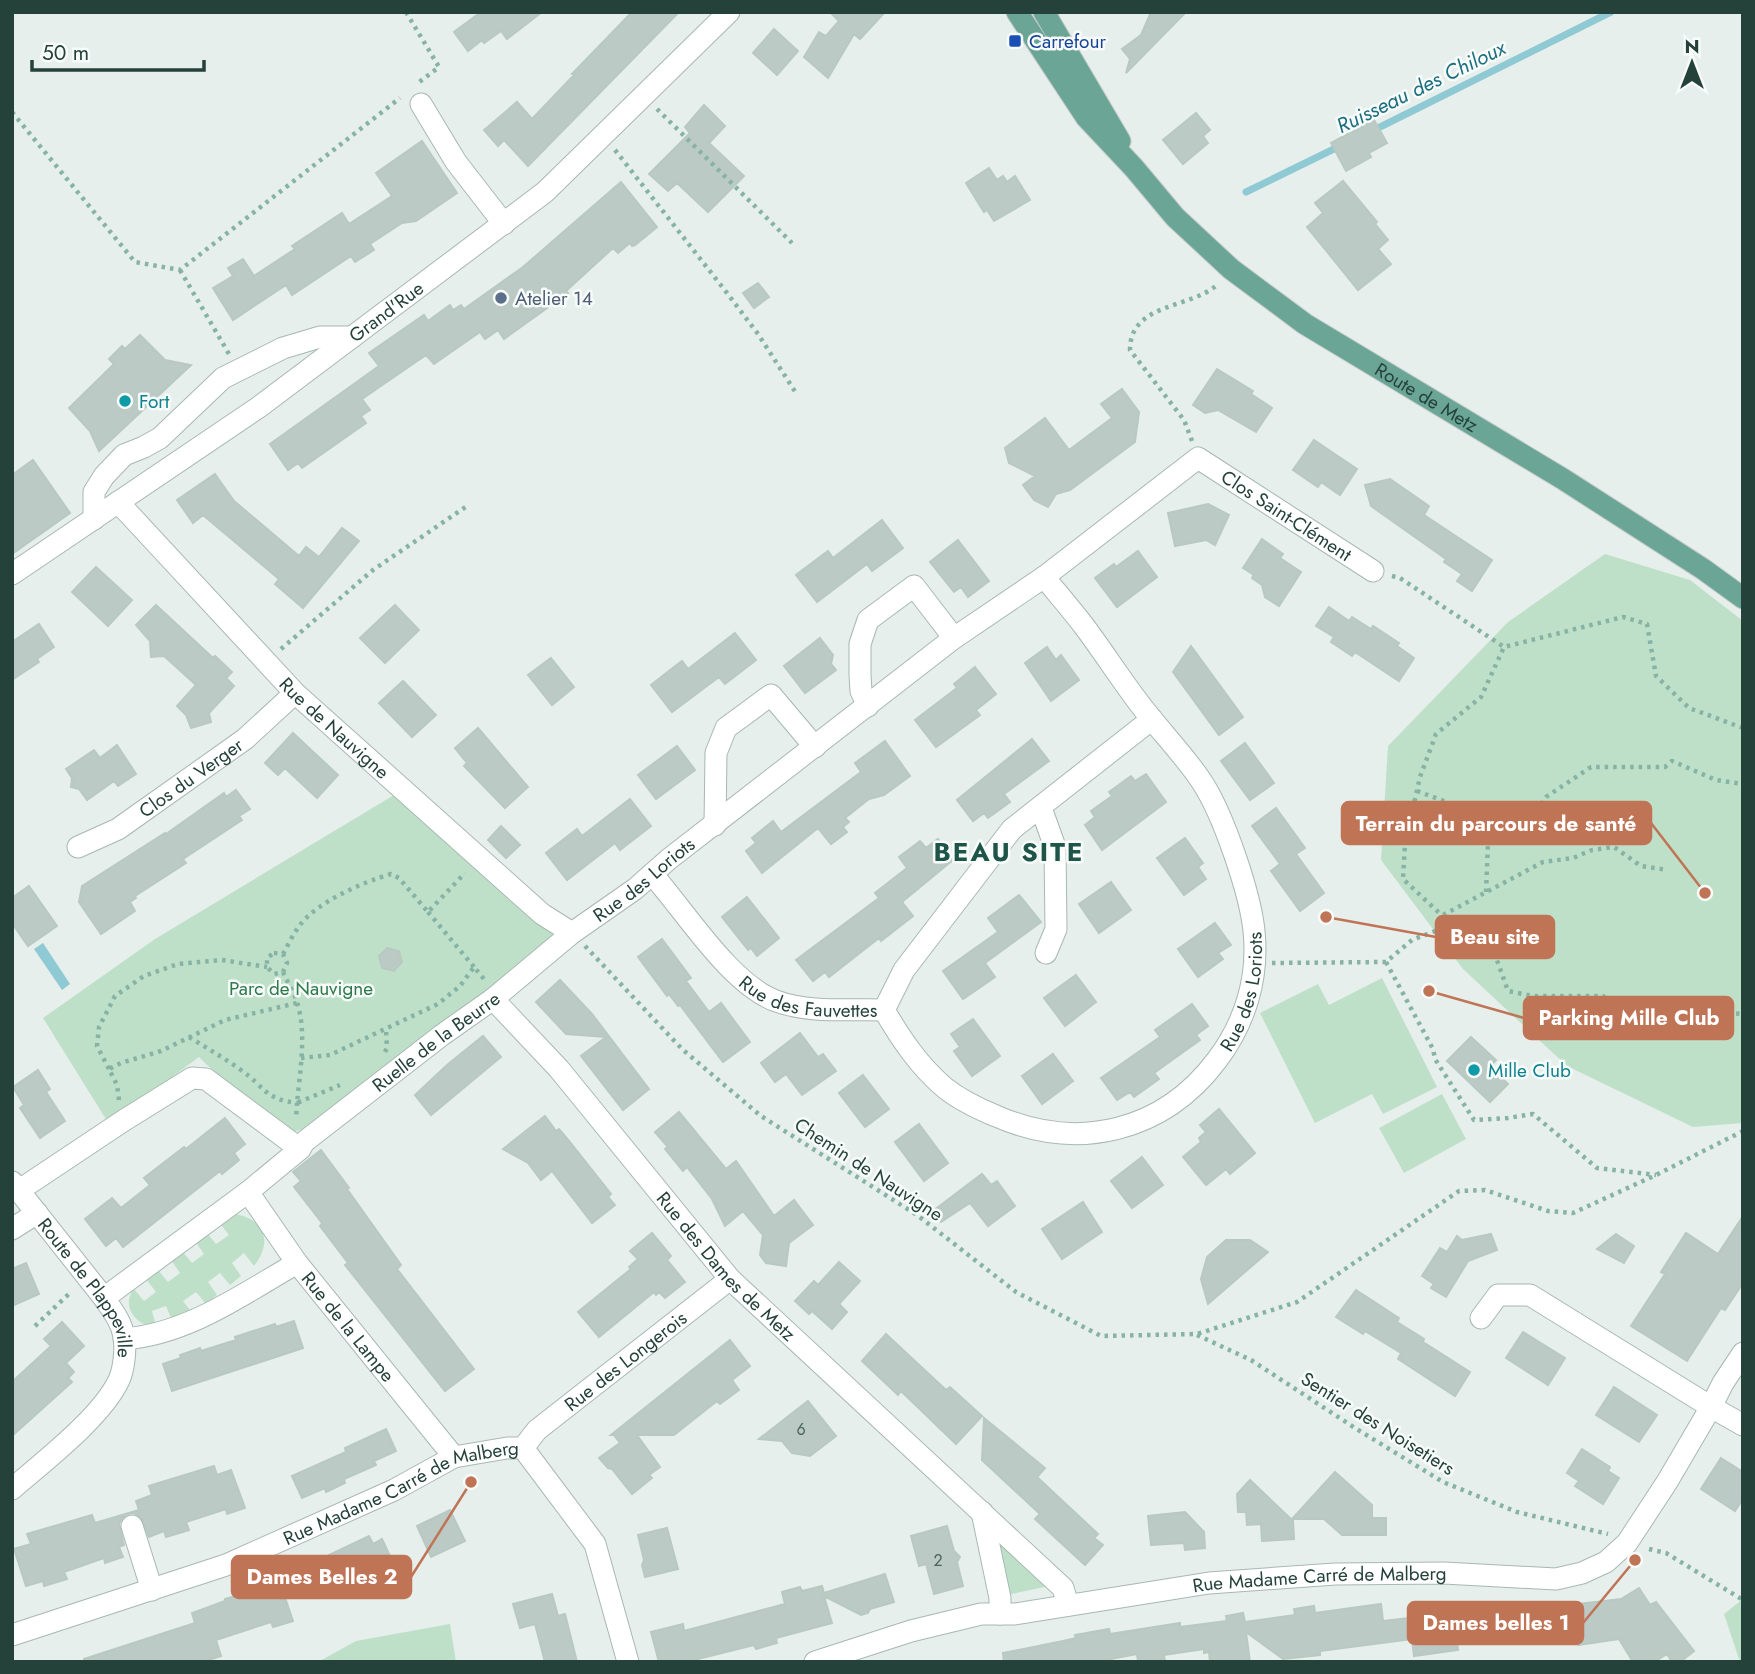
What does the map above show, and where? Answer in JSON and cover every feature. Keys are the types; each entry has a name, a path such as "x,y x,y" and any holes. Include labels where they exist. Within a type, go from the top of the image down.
{"main road":[{"name":"Route de Metz","path":"1017,12 1086,117 1175,217 1231,270 1305,324 1575,486 1692,561 1743,598"},
{"name":"Route de Metz","path":"1044,12 1134,168"}],"street":[{"name":"Grand'Rue","path":"12,575 259,407 545,192 729,12"},
{"path":"411,96 456,162 504,223"},
{"path":"94,519 94,492 104,476 124,455 160,438 223,378 283,348 320,337 352,337"},
{"name":"Clos Saint-Clément","path":"1198,458 1373,571"},
{"name":"Rue des Loriots","path":"572,933 635,889 954,638 1044,577 1198,458"},
{"name":"Rue de Nauvigne","path":"118,502 295,693 542,914 572,933"},
{"name":"Rue des Loriots","path":"884,1010 902,1041 921,1065 947,1090 977,1108 1015,1124 1051,1132 1090,1135 1127,1126 1160,1113 1188,1094 1230,1043 1244,1014 1251,988 1254,931 1229,841 1203,783 1044,577"},
{"path":"868,706 861,691 860,675 860,644 868,620 914,586 954,638"},
{"name":"Clos du Verger","path":"78,847 118,829 245,739 295,693"},
{"name":"Rue des Loriots","path":"715,825 716,753 726,728 771,695 815,747"},
{"name":"Rue des Fauvettes","path":"652,874 734,974 754,990 795,1006 884,1010 904,970 1012,829 1152,719"},
{"path":"1041,808 1055,847 1056,929 1046,953"},
{"name":"Ruelle de la Beurre","path":"104,1298 248,1192 302,1146 442,1035 495,997 572,933"},
{"name":"Rue des Dames de Metz","path":"495,997 559,1069 730,1279 1063,1588 1068,1605"},
{"path":"15,1186 192,1078 206,1079 302,1146"},
{"name":"Route de Plappeville","path":"12,1489 73,1435 107,1399 120,1378 124,1339 117,1317 104,1298 15,1186"},
{"name":"Rue de la Lampe","path":"248,1192 297,1263 454,1457"},
{"path":"12,1229 37,1213"},
{"path":"124,1339 142,1338 201,1318 297,1263"},
{"name":"Rue des Longerois","path":"523,1448 537,1430 730,1279"},
{"path":"1481,1318 1498,1295 1530,1295 1743,1425"},
{"name":"Rue Madame Carré de Malberg","path":"815,1662 911,1631 981,1614 1015,1614 1209,1583 1335,1574 1444,1573 1556,1579 1582,1573 1606,1562 1627,1543 1667,1482 1743,1353"},
{"name":"Rue Madame Carré de Malberg","path":"12,1635 226,1565 394,1490 454,1457 523,1448 595,1544 628,1662"},
{"path":"982,1513 1000,1598 1000,1614"},
{"path":"132,1526 152,1590"}],"path":[{"path":"12,112 135,262 180,270 411,96 439,67 406,12"},
{"path":"643,97 792,243"},
{"path":"602,137 621,155 727,293 758,334 796,393"},
{"path":"180,270 238,370"},
{"path":"1198,458 1184,421 1130,349 1130,335 1140,320 1214,288 1231,270"},
{"path":"267,662 373,570 467,506"},
{"path":"1373,571 1400,578 1504,647 1623,617 1647,624 1656,676 1689,708 1743,728"},
{"path":"1451,924 1403,879 1405,843 1420,776 1436,734 1481,697 1504,647"},
{"path":"1417,791 1489,817 1534,817 1546,797 1591,767 1665,767 1672,761 1716,780 1743,784"},
{"path":"1486,892 1489,817"},
{"path":"1443,915 1543,862 1573,858 1592,850 1614,848 1641,866 1667,870"},
{"path":"428,912 480,857"},
{"path":"283,954 301,923 335,897 368,881 391,874 399,878 428,912 495,997"},
{"path":"1254,962 1386,962 1412,940 1461,921 1494,952 1508,990 1533,996 1603,996 1646,1036 1718,1012 1743,1014"},
{"name":"Chemin de Nauvigne","path":"572,933 682,1049 761,1116 917,1215 1016,1292 1101,1336 1197,1334"},
{"path":"267,967 267,958 274,953 283,954"},
{"path":"283,954 287,963 283,972 297,1003 301,1021 301,1058 294,1131 302,1146"},
{"path":"122,1121 117,1085 97,1046 99,1027 115,996 144,976 178,964 222,960 267,967 274,974 283,972"},
{"path":"1386,962 1433,1049 1435,1059 1474,1120 1533,1114 1597,1168 1656,1175"},
{"path":"301,1058 330,1055 438,1004 460,986 474,967"},
{"path":"109,1069 161,1051 225,1020 297,1003"},
{"path":"383,1056 387,1048 386,1029"},
{"path":"188,1037 246,1074 264,1093 281,1101 297,1102 345,1083"},
{"path":"1197,1334 1297,1302 1459,1191 1485,1190 1548,1211 1573,1213 1743,1131"},
{"path":"35,1326 88,1277"},
{"name":"Sentier des Noisetiers","path":"1197,1334 1251,1360 1443,1482 1517,1513 1604,1533 1627,1543 1666,1553 1743,1600"}],"green space":[{"path":"1605,554 1690,580 1743,621 1743,1123 1693,1127 1567,1066 1463,969 1381,860 1388,746 1508,622"},
{"name":"Parc de Nauvigne","path":"399,792 553,928 552,940 330,1117 307,1128 289,1131 275,1126 253,1109 199,1057 109,1124 43,1018 155,939"},
{"path":"1382,978 1437,1087 1383,1114 1372,1094 1315,1123 1260,1013 1318,984 1329,1005"},
{"path":"1442,1094 1466,1139 1404,1173 1379,1128"},
{"path":"235,1214 253,1221 263,1233 263,1248 254,1266 244,1253 232,1263 241,1276 230,1285 220,1273 208,1282 217,1295 206,1304 196,1292 183,1301 193,1314 172,1320 166,1306 152,1311 156,1326 149,1326 137,1319 129,1302 134,1289 144,1301 156,1292 146,1279 158,1270 168,1282 180,1273 171,1260 182,1251 192,1263 204,1254 195,1241 206,1232 216,1244 229,1235 219,1222"},
{"path":"1002,1543 1049,1586 1007,1595 999,1545"},
{"path":"1743,1599 1743,1662 1740,1662 1724,1614"},
{"path":"450,1624 456,1662 318,1662 356,1641"}],"water":[{"path":"43,943 70,984 62,990 34,949"}],"building":[{"path":"481,12 542,12 507,39 501,31 484,43 482,40 468,51 454,32"},
{"path":"632,12 679,12 528,166 504,140 498,146 484,130 517,102 532,119"},
{"path":"830,12 885,12 860,39 854,34 828,78 804,57 819,32 826,36 839,21"},
{"path":"1151,12 1186,12 1126,73 1130,59 1122,49 1141,35"},
{"path":"774,29 798,51 777,75 753,53"},
{"path":"704,105 725,126 709,143 744,176 708,212 677,183 668,191 649,174 690,133 685,127"},
{"path":"1196,113 1210,130 1203,136 1208,143 1183,164 1163,140"},
{"path":"1374,120 1387,143 1369,153 1371,157 1346,171 1331,143"},
{"path":"422,141 457,193 416,221 402,223 370,244 374,250 355,262 351,256 292,295 286,285 233,320 213,288 233,276 228,268 243,259 254,276 295,249 292,246 342,213 349,224 392,196 376,173"},
{"path":"989,168 997,180 1003,176 1007,182 1015,176 1030,200 994,221 987,210 984,212 966,183"},
{"path":"1343,181 1377,222 1375,224 1388,240 1378,249 1391,264 1358,290 1307,227 1323,213 1315,203"},
{"path":"621,182 657,227 635,245 630,243 618,253 613,248 566,291 568,293 504,339 498,330 485,339 480,332 434,364 426,355 362,399 370,410 361,416 366,423 302,468 298,463 288,470 270,444 379,366 369,353 424,315 428,321 450,305 453,310 461,305 464,309 523,267"},
{"path":"758,283 769,297 754,308 743,293"},
{"name":"Fort","path":"140,335 165,360 191,365 99,451 90,431 69,408 114,364 109,359 122,346 125,349"},
{"path":"1217,369 1253,391 1251,394 1272,408 1256,432 1218,410 1205,413 1193,405"},
{"path":"1122,389 1139,412 1135,442 1070,490 1056,494 1048,507 1034,500 1023,485 1035,476 1009,463 1005,448 1045,418 1069,450 1112,418 1101,404"},
{"path":"1314,440 1357,469 1340,495 1321,482 1318,487 1293,470"},
{"path":"33,460 70,513 12,554 12,475"},
{"path":"215,474 234,501 299,556 306,547 319,557 342,528 359,541 303,608 275,584 279,579 203,515 193,523 177,500"},
{"path":"1390,479 1429,506 1424,515 1492,560 1472,591 1457,581 1462,574 1444,562 1446,559 1371,506 1365,485"},
{"path":"1208,504 1229,515 1215,545 1206,540 1175,546 1168,513"},
{"path":"882,520 903,548 872,571 867,564 817,602 796,575 828,551 833,558"},
{"path":"1262,539 1283,554 1280,558 1301,572 1279,606 1265,597 1262,585 1252,578 1254,575 1243,568"},
{"path":"958,540 989,581 968,597 961,587 954,592 930,562"},
{"path":"1138,551 1157,577 1117,607 1095,578"},
{"path":"96,567 132,600 108,626 72,592"},
{"path":"156,605 232,672 226,678 234,686 209,713 211,722 191,728 186,715 177,706 196,685 164,656 151,657 150,641 136,625"},
{"path":"395,605 419,630 385,663 360,638"},
{"path":"1329,607 1349,621 1352,617 1371,629 1373,626 1399,643 1397,646 1414,658 1399,681 1355,652 1352,656 1331,642 1334,637 1316,626"},
{"path":"39,624 54,647 37,659 39,662 12,680 12,642"},
{"path":"735,633 756,660 725,684 719,677 672,712 651,685 682,661 688,669"},
{"path":"820,638 833,655 831,664 836,670 805,693 784,666"},
{"path":"1191,646 1243,717 1219,735 1173,672"},
{"path":"1047,647 1056,660 1061,655 1079,680 1051,701 1025,663"},
{"path":"551,658 574,687 552,705 528,675"},
{"path":"975,667 996,694 976,710 980,715 936,747 915,720 957,688 954,684"},
{"path":"403,681 436,715 412,737 379,703"},
{"path":"478,728 528,787 505,808 464,766 467,763 455,748"},
{"path":"293,733 338,775 317,798 285,768 278,775 265,763"},
{"path":"1032,739 1049,761 1004,794 1010,802 988,818 984,813 973,821 957,800"},
{"path":"885,741 910,776 884,795 869,799 845,818 849,822 843,827 847,832 831,844 818,828 762,873 746,851 756,843 752,838 773,821 781,832 861,772 855,763"},
{"path":"1245,743 1274,783 1250,800 1221,761"},
{"path":"117,745 136,774 118,786 114,781 87,800 79,789 71,787 72,778 66,769 94,750 100,758"},
{"path":"677,746 695,770 656,799 638,775"},
{"path":"1146,774 1166,802 1102,850 1085,825 1095,817 1091,811 1112,796 1109,792 1131,776 1135,781"},
{"path":"236,790 250,809 239,816 242,820 183,859 186,863 135,896 130,902 135,911 101,934 79,902 82,886 166,834 224,793 226,797"},
{"path":"630,799 651,826 620,850 615,843 567,880 546,853 577,829 582,836"},
{"path":"1276,808 1305,848 1296,854 1324,893 1300,911 1271,871 1280,864 1252,826"},
{"path":"501,826 520,845 506,858 488,840"},
{"path":"1185,838 1203,863 1198,867 1206,879 1184,895 1157,858"},
{"path":"938,839 954,859 902,902 913,916 881,941 879,938 829,977 825,972 813,981 796,960 879,898 875,893 907,868 899,857 920,841 926,848"},
{"path":"1111,882 1131,910 1099,933 1079,904"},
{"path":"29,886 57,926 28,946 12,923 12,898"},
{"path":"1019,895 1041,922 985,963 995,977 963,999 943,971 998,932 988,918"},
{"path":"747,897 779,938 757,956 751,948 748,950 722,917"},
{"path":"1215,923 1231,945 1218,953 1223,959 1198,977 1178,949"},
{"path":"662,939 691,978 686,981 709,1012 721,1003 750,1042 723,1062 680,1005 678,1006 669,994 667,996 638,957"},
{"path":"387,948 399,951 402,962 394,971 382,968 379,956"},
{"path":"1076,975 1096,1002 1065,1026 1044,998"},
{"path":"560,980 592,1014 649,1089 623,1110 581,1056 606,1037 566,1034 536,1002"},
{"path":"1192,1004 1208,1026 1196,1035 1200,1040 1154,1073 1159,1079 1134,1097 1130,1092 1117,1100 1101,1078 1160,1037 1155,1030"},
{"path":"973,1019 1000,1056 972,1076 954,1051 960,1047 951,1034"},
{"path":"800,1033 818,1057 823,1054 836,1071 802,1095 786,1074 775,1082 761,1063"},
{"path":"483,1036 501,1057 431,1115 415,1095"},
{"name":"Mille Club","path":"1471,1037 1496,1060 1490,1067 1508,1084 1490,1102 1447,1061"},
{"path":"1053,1054 1073,1081 1042,1104 1022,1076"},
{"path":"38,1070 50,1089 46,1092 65,1121 40,1138 20,1108 24,1105 13,1087"},
{"path":"863,1075 889,1109 865,1127 839,1093"},
{"path":"1219,1109 1255,1153 1230,1174 1226,1169 1206,1185 1183,1157 1201,1142 1199,1138 1206,1132 1200,1125"},
{"path":"679,1112 726,1169 736,1161 774,1216 794,1200 813,1225 789,1243 786,1266 766,1263 760,1255 763,1235 743,1211 725,1226 712,1199 687,1167 683,1171 665,1149 668,1147 655,1132"},
{"path":"545,1116 556,1131 559,1129 611,1194 608,1197 615,1205 592,1223 552,1171 541,1180 528,1163 503,1149"},
{"path":"225,1118 245,1144 234,1153 239,1160 222,1174 220,1171 123,1247 116,1238 106,1246 85,1219 112,1198 121,1208 150,1185 144,1178"},
{"path":"919,1124 948,1163 924,1181 895,1142"},
{"path":"321,1150 401,1265 397,1269 474,1369 445,1391 345,1265 348,1263 320,1226 322,1223 294,1187 301,1181 293,1172"},
{"path":"1142,1157 1163,1185 1132,1208 1111,1181"},
{"path":"982,1174 991,1185 997,1181 1015,1206 988,1226 970,1203 941,1222 933,1211"},
{"path":"1083,1202 1102,1232 1062,1259 1042,1229"},
{"path":"1743,1216 1743,1283 1725,1310 1721,1308 1687,1361 1631,1326 1665,1274 1661,1272 1686,1233 1718,1254"},
{"path":"652,1233 671,1256 667,1260 685,1282 665,1298 659,1292 656,1295 654,1292 599,1337 578,1312 631,1269 629,1267 638,1259 630,1251"},
{"path":"1491,1234 1497,1250 1468,1261 1446,1297 1431,1288 1434,1284 1422,1276 1440,1248 1447,1252 1457,1236 1462,1240"},
{"path":"1616,1234 1634,1246 1624,1263 1597,1249"},
{"path":"1226,1240 1250,1240 1268,1252 1208,1304 1201,1279 1207,1257"},
{"path":"839,1262 860,1281 839,1304 847,1312 832,1329 812,1311 809,1314 795,1301 814,1281 818,1285"},
{"path":"26,1263 39,1294 12,1306 12,1269"},
{"path":"1356,1290 1399,1318 1397,1322 1424,1339 1423,1342 1470,1372 1455,1396 1398,1359 1401,1353 1336,1317"},
{"path":"294,1321 303,1348 172,1391 163,1364 200,1348 201,1351 275,1324 276,1327"},
{"path":"62,1322 84,1346 66,1363 74,1372 68,1378 72,1382 12,1436 12,1382 51,1346 44,1339"},
{"path":"1523,1332 1565,1358 1548,1385 1506,1358"},
{"path":"886,1334 946,1390 950,1387 982,1416 956,1444 901,1391 898,1395 862,1361"},
{"path":"730,1340 750,1366 732,1380 739,1390 720,1404 717,1401 674,1435 637,1435 660,1467 649,1475 652,1478 632,1494 612,1469 599,1458 620,1443 611,1435"},
{"path":"1614,1387 1657,1415 1639,1442 1596,1415"},
{"path":"808,1401 836,1436 810,1456 792,1453 782,1441 759,1439"},
{"path":"984,1418 1045,1468 1037,1477 1098,1534 1094,1538 1103,1545 1085,1565 1035,1519 1040,1514 982,1460"},
{"path":"386,1429 396,1451 374,1461 376,1465 344,1479 345,1483 326,1492 325,1488 302,1498 292,1476 346,1452 345,1448"},
{"path":"1582,1449 1610,1467 1608,1471 1619,1478 1603,1504 1575,1486 1579,1481 1567,1473"},
{"path":"1721,1458 1743,1472 1743,1499 1735,1511 1701,1489"},
{"path":"214,1466 217,1475 231,1470 245,1508 227,1514 226,1509 186,1522 189,1530 166,1537 164,1531 149,1537 141,1517 134,1513 127,1514 119,1524 124,1545 119,1547 123,1557 105,1563 104,1558 64,1572 67,1579 44,1586 43,1581 26,1586 14,1549 31,1544 27,1534 92,1515 95,1523 139,1510 136,1501 152,1495 149,1486"},
{"path":"1335,1472 1372,1505 1372,1518 1386,1518 1386,1535 1342,1535 1324,1519 1292,1519"},
{"path":"1250,1480 1293,1521 1294,1539 1262,1541 1261,1524 1247,1525 1246,1512 1238,1512 1237,1494"},
{"path":"450,1510 465,1541 431,1557 417,1526"},
{"path":"1185,1512 1204,1532 1205,1548 1185,1550 1184,1543 1151,1545 1148,1516"},
{"path":"947,1526 954,1551 960,1557 957,1562 963,1586 934,1594 926,1564 919,1566 911,1536"},
{"path":"667,1528 678,1569 645,1577 638,1535"},
{"path":"369,1536 373,1544 382,1539 395,1567 363,1582 358,1571 319,1589 308,1565"},
{"path":"885,1574 894,1602 870,1609 868,1613 861,1615 824,1596 832,1623 776,1638 777,1643 756,1649 754,1645 686,1662 659,1662 651,1632 683,1624 684,1631 785,1604 782,1592 800,1587 802,1591 822,1586 824,1593"},
{"path":"280,1583 293,1621 273,1627 271,1622 216,1640 221,1656 202,1662 84,1662 84,1659 195,1623 192,1613 225,1599"},
{"path":"1639,1588 1650,1605 1656,1602 1694,1651 1680,1662 1672,1662 1667,1654 1654,1662 1633,1662 1619,1639 1578,1645 1578,1639 1550,1643 1549,1631 1457,1643 1458,1650 1414,1656 1412,1639 1320,1651 1320,1655 1283,1659 1246,1632 1250,1662 1210,1662 1209,1652 1204,1653 1204,1649 1164,1655 1165,1662 1138,1662 1137,1654 1095,1662 1004,1662 1003,1653 1109,1629 1110,1634 1180,1623 1180,1627 1227,1621 1226,1616 1243,1613 1245,1622 1295,1615 1294,1609 1314,1606 1315,1613 1381,1604 1383,1621 1453,1613 1454,1621 1576,1608 1579,1604 1621,1599"},
{"path":"552,1594 558,1616 565,1614 577,1662 545,1662 535,1624 520,1628 513,1604"}],"waterway":[{"name":"Ruisseau des Chiloux","path":"1370,132 1611,12"},
{"name":"Ruisseau des Chiloux","path":"1246,192 1340,146"}],"place":[{"name":"Carrefour","path":"1015,41"},
{"name":"Atelier 14","path":"501,298"},
{"name":"Fort","path":"125,401"},
{"name":"Terrain du parcours de santé","path":"1705,893"},
{"name":"Beau site","path":"1326,917"},
{"name":"Parking Mille Club","path":"1429,991"},
{"name":"Mille Club","path":"1474,1070"},
{"name":"Dames Belles 2","path":"471,1482"},
{"name":"Dames belles 1","path":"1635,1560"}],"district":[{"name":"BEAU SITE","path":"1009,852"}]}
